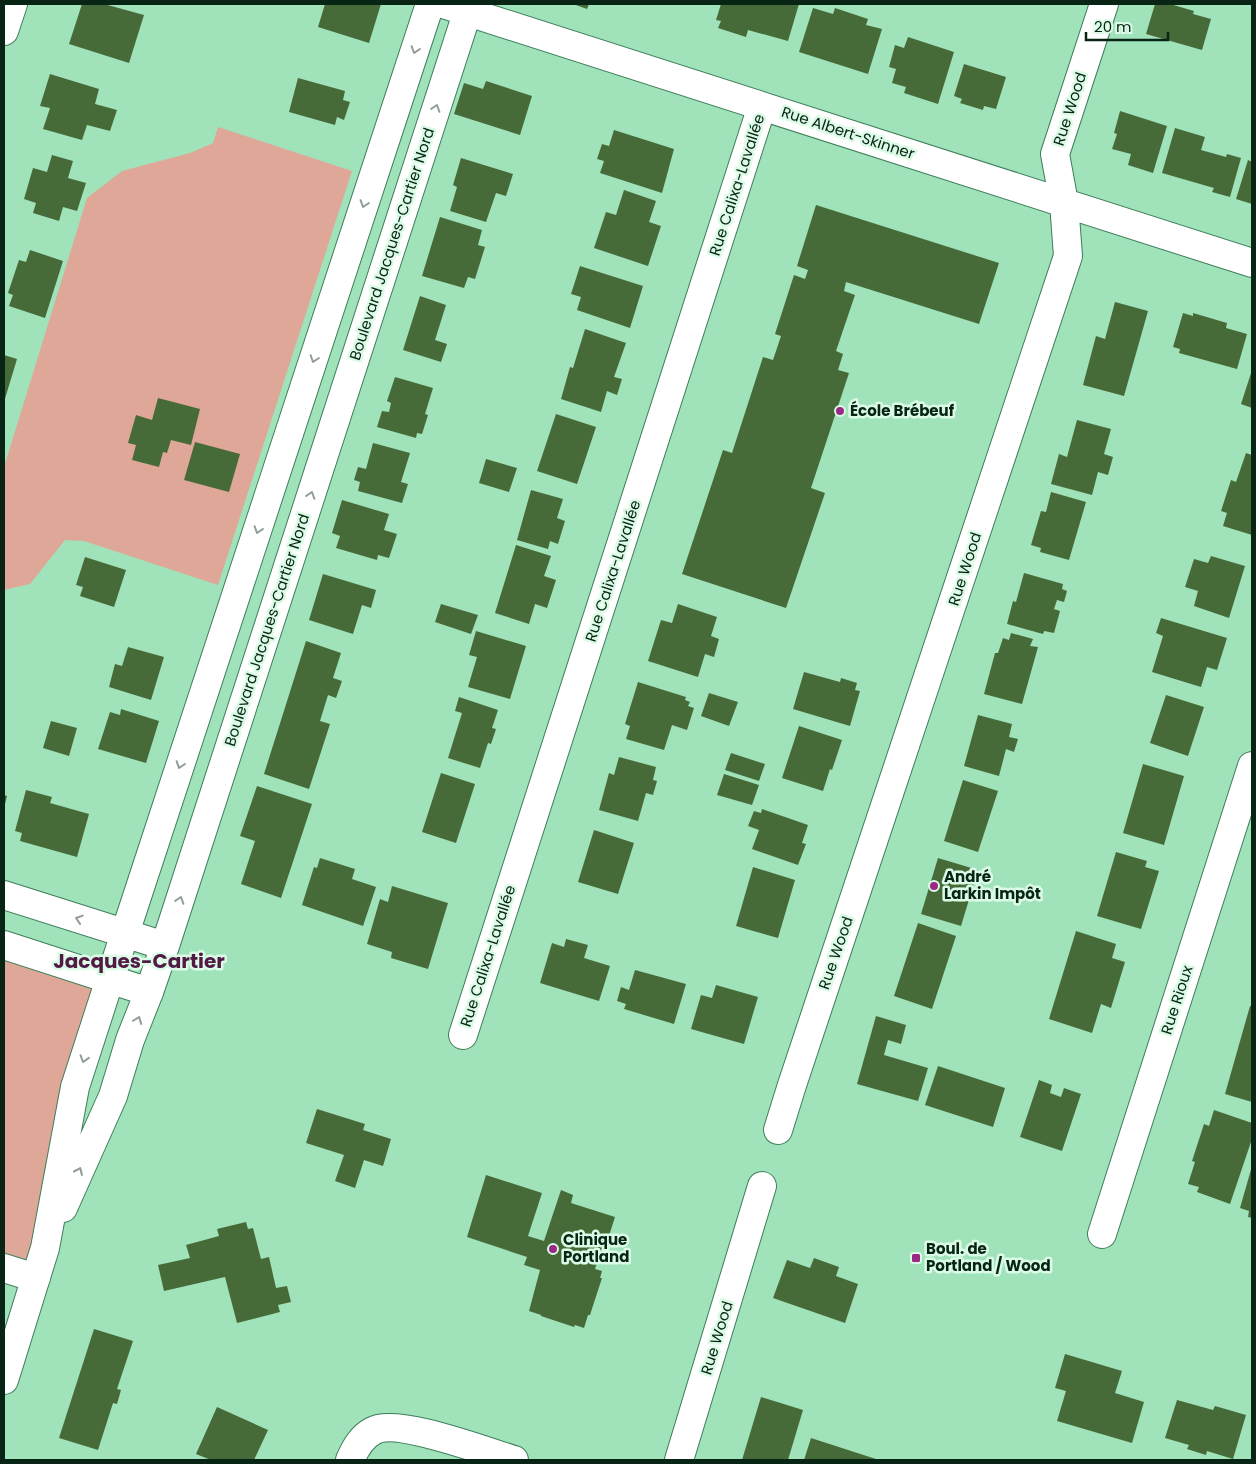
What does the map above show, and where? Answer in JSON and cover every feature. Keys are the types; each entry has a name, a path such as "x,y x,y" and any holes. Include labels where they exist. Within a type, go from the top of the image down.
{"street":[{"path":"4,31 13,4"},
{"name":"Boulevard Jacques-Cartier Nord","path":"4,1380 45,1248 75,1087 430,4"},
{"name":"Rue Wood","path":"778,1130 1068,256 1064,203 1055,154 1104,4"},
{"name":"Boulevard Jacques-Cartier Nord","path":"45,1248 113,1096 130,1040 165,946 460,6"},
{"name":"Rue Albert-Skinner","path":"460,6 762,106 1252,263"},
{"name":"Rue Calixa-Lavallée","path":"462,1035 762,106"},
{"name":"Rue Rioux","path":"1102,1234 1252,766"},
{"path":"4,895 165,946"},
{"path":"4,945 149,992"},
{"name":"Rue Wood","path":"680,1460 762,1186"},
{"path":"4,1268 36,1278"},
{"path":"350,1460 360,1441 374,1430 395,1428 421,1431 514,1460"}],"shaded area":[{"path":"218,127 352,171 218,585 84,541 65,540 30,584 4,590 4,467 87,198 122,171 190,153 213,143"},
{"path":"4,945 110,979 36,1278 4,1268"}],"building":[{"path":"82,4 104,4 144,15 129,63 69,44"},
{"path":"325,4 381,4 369,43 318,27"},
{"path":"573,4 589,4 587,9"},
{"path":"721,4 799,4 788,41 748,30 746,37 718,28 721,21 716,20"},
{"path":"1155,4 1170,4 1194,11 1193,14 1211,19 1202,50 1146,34"},
{"path":"813,8 833,14 835,8 868,19 866,25 882,29 868,74 799,52"},
{"path":"908,37 954,52 938,104 904,93 906,87 892,83 896,69 889,67 895,45 904,48"},
{"path":"964,64 1006,77 996,109 984,106 983,110 960,103 962,99 954,96"},
{"path":"50,74 99,89 95,104 117,110 110,131 87,125 82,140 43,129 50,108 40,106"},
{"path":"298,78 345,91 343,100 350,102 344,120 337,117 335,125 289,112"},
{"path":"486,81 532,96 520,135 454,114 464,83 483,89"},
{"path":"1120,111 1167,126 1153,173 1128,165 1131,154 1112,149 1117,134 1114,133"},
{"path":"1175,128 1205,137 1201,150 1226,157 1227,154 1241,158 1230,197 1212,192 1214,188 1162,173"},
{"path":"614,130 674,149 662,193 600,173 604,161 597,159 602,144 609,146"},
{"path":"52,155 73,161 68,178 86,183 77,211 63,207 59,221 33,213 36,203 24,199 33,168 47,172"},
{"path":"461,158 513,174 506,196 496,193 486,222 450,211 457,187 453,185"},
{"path":"1248,160 1252,162 1252,204 1236,199"},
{"path":"624,190 656,201 649,222 661,226 648,266 594,248 606,212 616,215"},
{"path":"816,205 999,263 979,324 846,282 844,291 855,295 836,351 843,354 838,370 849,373 811,488 825,493 786,608 682,574 723,450 732,453 763,357 773,360 781,336 775,334 794,275 805,279 808,270 797,266"},
{"path":"440,217 482,230 478,245 485,247 475,279 468,277 464,288 422,276"},
{"path":"30,250 63,261 45,318 9,306 13,295 8,293 19,260 26,262"},
{"path":"580,266 643,286 630,328 577,310 581,297 571,294"},
{"path":"420,296 446,305 435,340 447,344 441,362 403,350"},
{"path":"1115,302 1148,311 1124,396 1083,385 1096,336 1105,339"},
{"path":"1183,313 1193,316 1193,313 1227,323 1226,328 1247,334 1237,369 1179,353 1180,349 1173,347"},
{"path":"585,329 626,343 614,377 622,379 617,395 607,391 601,412 561,399 570,367 573,368"},
{"path":"4,355 17,359 4,402"},
{"path":"1252,370 1252,408 1241,404"},
{"path":"395,377 433,388 425,414 428,415 422,434 417,433 416,438 377,427 382,411 389,412 391,403 387,401"},
{"path":"158,398 200,409 191,445 171,440 167,453 163,452 159,467 132,460 136,445 128,443 136,415 152,420"},
{"path":"556,414 596,427 577,484 537,471"},
{"path":"1077,420 1111,429 1104,454 1113,457 1108,475 1098,472 1092,495 1051,484 1059,454 1067,457"},
{"path":"195,442 240,454 229,492 184,480"},
{"path":"373,443 410,453 401,482 408,484 402,503 358,491 360,482 354,480 358,467 366,469"},
{"path":"1246,453 1252,455 1252,535 1223,526 1227,513 1221,511 1231,480 1236,482"},
{"path":"486,459 517,468 509,492 479,483"},
{"path":"531,490 563,499 557,518 565,521 558,544 550,541 548,549 517,540"},
{"path":"1051,492 1086,502 1069,560 1040,552 1041,548 1031,545 1041,511 1046,512"},
{"path":"342,500 389,514 384,530 397,534 389,558 378,555 377,560 336,548 340,536 332,533"},
{"path":"516,545 551,556 544,576 556,580 547,608 535,604 529,624 495,613"},
{"path":"1211,556 1245,566 1229,618 1194,606 1198,591 1185,587 1194,559 1208,563"},
{"path":"85,557 126,570 114,607 80,596 83,587 76,585"},
{"path":"1024,573 1063,584 1062,589 1067,591 1064,602 1057,600 1054,609 1060,611 1054,633 1044,631 1043,634 1007,624 1013,601 1016,602"},
{"path":"323,574 376,590 371,608 362,605 353,634 309,620"},
{"path":"441,604 478,615 471,634 435,622"},
{"path":"678,604 717,617 711,636 719,639 714,657 705,654 698,677 648,661 661,620 672,623"},
{"path":"1161,618 1227,638 1217,670 1207,667 1201,687 1152,672 1163,636 1156,633"},
{"path":"476,631 526,646 510,699 468,687 477,657 469,655"},
{"path":"1011,633 1033,639 1030,646 1038,647 1022,704 984,694 995,653 998,653 1003,638 1009,640"},
{"path":"306,641 341,653 333,678 342,681 336,698 328,695 320,721 330,724 309,789 264,774"},
{"path":"128,647 164,657 151,700 109,687 115,664 122,666"},
{"path":"804,672 840,682 841,678 857,683 855,690 860,691 850,726 793,709"},
{"path":"638,682 686,697 685,700 690,702 688,706 694,708 687,730 672,725 664,750 626,739 630,726 625,724"},
{"path":"709,693 738,702 729,726 701,716"},
{"path":"1166,695 1204,707 1188,756 1150,743"},
{"path":"459,697 498,710 492,728 496,729 491,744 488,743 480,768 448,758 462,713 455,711"},
{"path":"121,709 159,721 146,763 98,749 110,712 120,715"},
{"path":"978,715 1012,724 1009,737 1018,739 1014,752 1006,749 999,776 964,766"},
{"path":"51,721 77,728 69,756 43,748"},
{"path":"799,726 842,740 823,791 782,778"},
{"path":"731,753 765,764 759,781 725,770"},
{"path":"619,757 656,767 653,780 657,781 653,795 646,793 638,821 599,810 609,773 614,775"},
{"path":"1143,764 1184,776 1164,845 1123,833"},
{"path":"441,773 475,784 456,843 422,832"},
{"path":"724,774 759,785 752,805 717,795"},
{"path":"963,780 998,791 978,852 944,841"},
{"path":"257,786 312,804 281,898 241,884 255,841 240,836"},
{"path":"26,790 52,797 50,803 89,814 77,857 20,841 22,833 15,831"},
{"path":"4,795 7,796 4,808"},
{"path":"762,809 808,825 802,843 806,844 798,865 752,849 759,830 748,826 754,811 761,813"},
{"path":"594,830 634,843 618,894 578,882"},
{"path":"1116,852 1147,861 1145,867 1159,871 1141,929 1097,916"},
{"path":"320,858 355,869 352,879 376,887 363,926 302,905 314,867 317,868"},
{"path":"938,858 978,870 961,926 921,914"},
{"path":"753,867 795,880 778,938 736,926"},
{"path":"392,886 448,903 428,969 391,958 392,952 367,944 380,899 388,902"},
{"path":"918,923 956,936 932,1009 894,996"},
{"path":"1076,931 1116,944 1112,958 1125,962 1111,1008 1101,1004 1092,1033 1049,1019"},
{"path":"566,939 588,945 584,958 610,966 599,1001 540,983 552,943 564,947"},
{"path":"635,970 686,984 674,1024 624,1009 626,1004 617,1001 621,987 629,990"},
{"path":"716,985 758,997 744,1044 691,1029 701,995 712,998"},
{"path":"1250,1006 1252,1006 1252,1102 1225,1094"},
{"path":"876,1016 906,1025 901,1044 888,1040 884,1055 928,1068 918,1101 857,1084"},
{"path":"938,1066 1005,1088 993,1127 925,1105"},
{"path":"1039,1080 1052,1085 1050,1093 1061,1097 1064,1088 1081,1094 1062,1151 1020,1137"},
{"path":"317,1109 365,1124 363,1130 391,1139 383,1166 364,1160 355,1188 335,1181 344,1155 306,1143"},
{"path":"1214,1110 1252,1123 1252,1139 1230,1204 1197,1192 1199,1187 1188,1184 1195,1162 1192,1161 1204,1124 1209,1126"},
{"path":"1252,1166 1252,1218 1248,1217 1249,1211 1240,1208"},
{"name":"Clinique Portland","path":"486,1175 542,1193 528,1236 544,1241 561,1190 573,1195 571,1203 615,1217 607,1242 604,1241 595,1269 602,1271 600,1278 602,1278 584,1328 575,1325 574,1327 529,1311 540,1270 524,1265 527,1257 467,1237"},
{"path":"246,1222 248,1229 253,1228 261,1259 269,1257 276,1288 287,1286 291,1302 278,1305 280,1312 237,1323 225,1277 164,1291 158,1265 190,1258 186,1245 219,1236 217,1229"},
{"path":"814,1258 839,1267 836,1276 858,1284 845,1323 773,1298 787,1260 810,1268"},
{"path":"94,1329 133,1341 117,1389 121,1390 117,1404 113,1403 98,1450 59,1438"},
{"path":"1065,1354 1122,1371 1115,1393 1144,1402 1132,1443 1057,1421 1066,1391 1055,1388"},
{"path":"761,1397 803,1410 788,1460 742,1460"},
{"path":"1177,1400 1213,1410 1215,1406 1246,1415 1233,1459 1207,1451 1206,1455 1187,1449 1189,1445 1165,1438"},
{"path":"217,1407 268,1430 254,1460 211,1460 196,1454"},
{"path":"811,1438 879,1460 804,1460"}],"place":[{"name":"École Brébeuf","path":"840,411"},
{"name":"André Larkin Impôt","path":"934,886"},
{"name":"Clinique Portland","path":"553,1249"},
{"name":"Boul. de Portland / Wood","path":"916,1258"}],"district":[{"name":"Jacques-Cartier","path":"139,961"}]}
